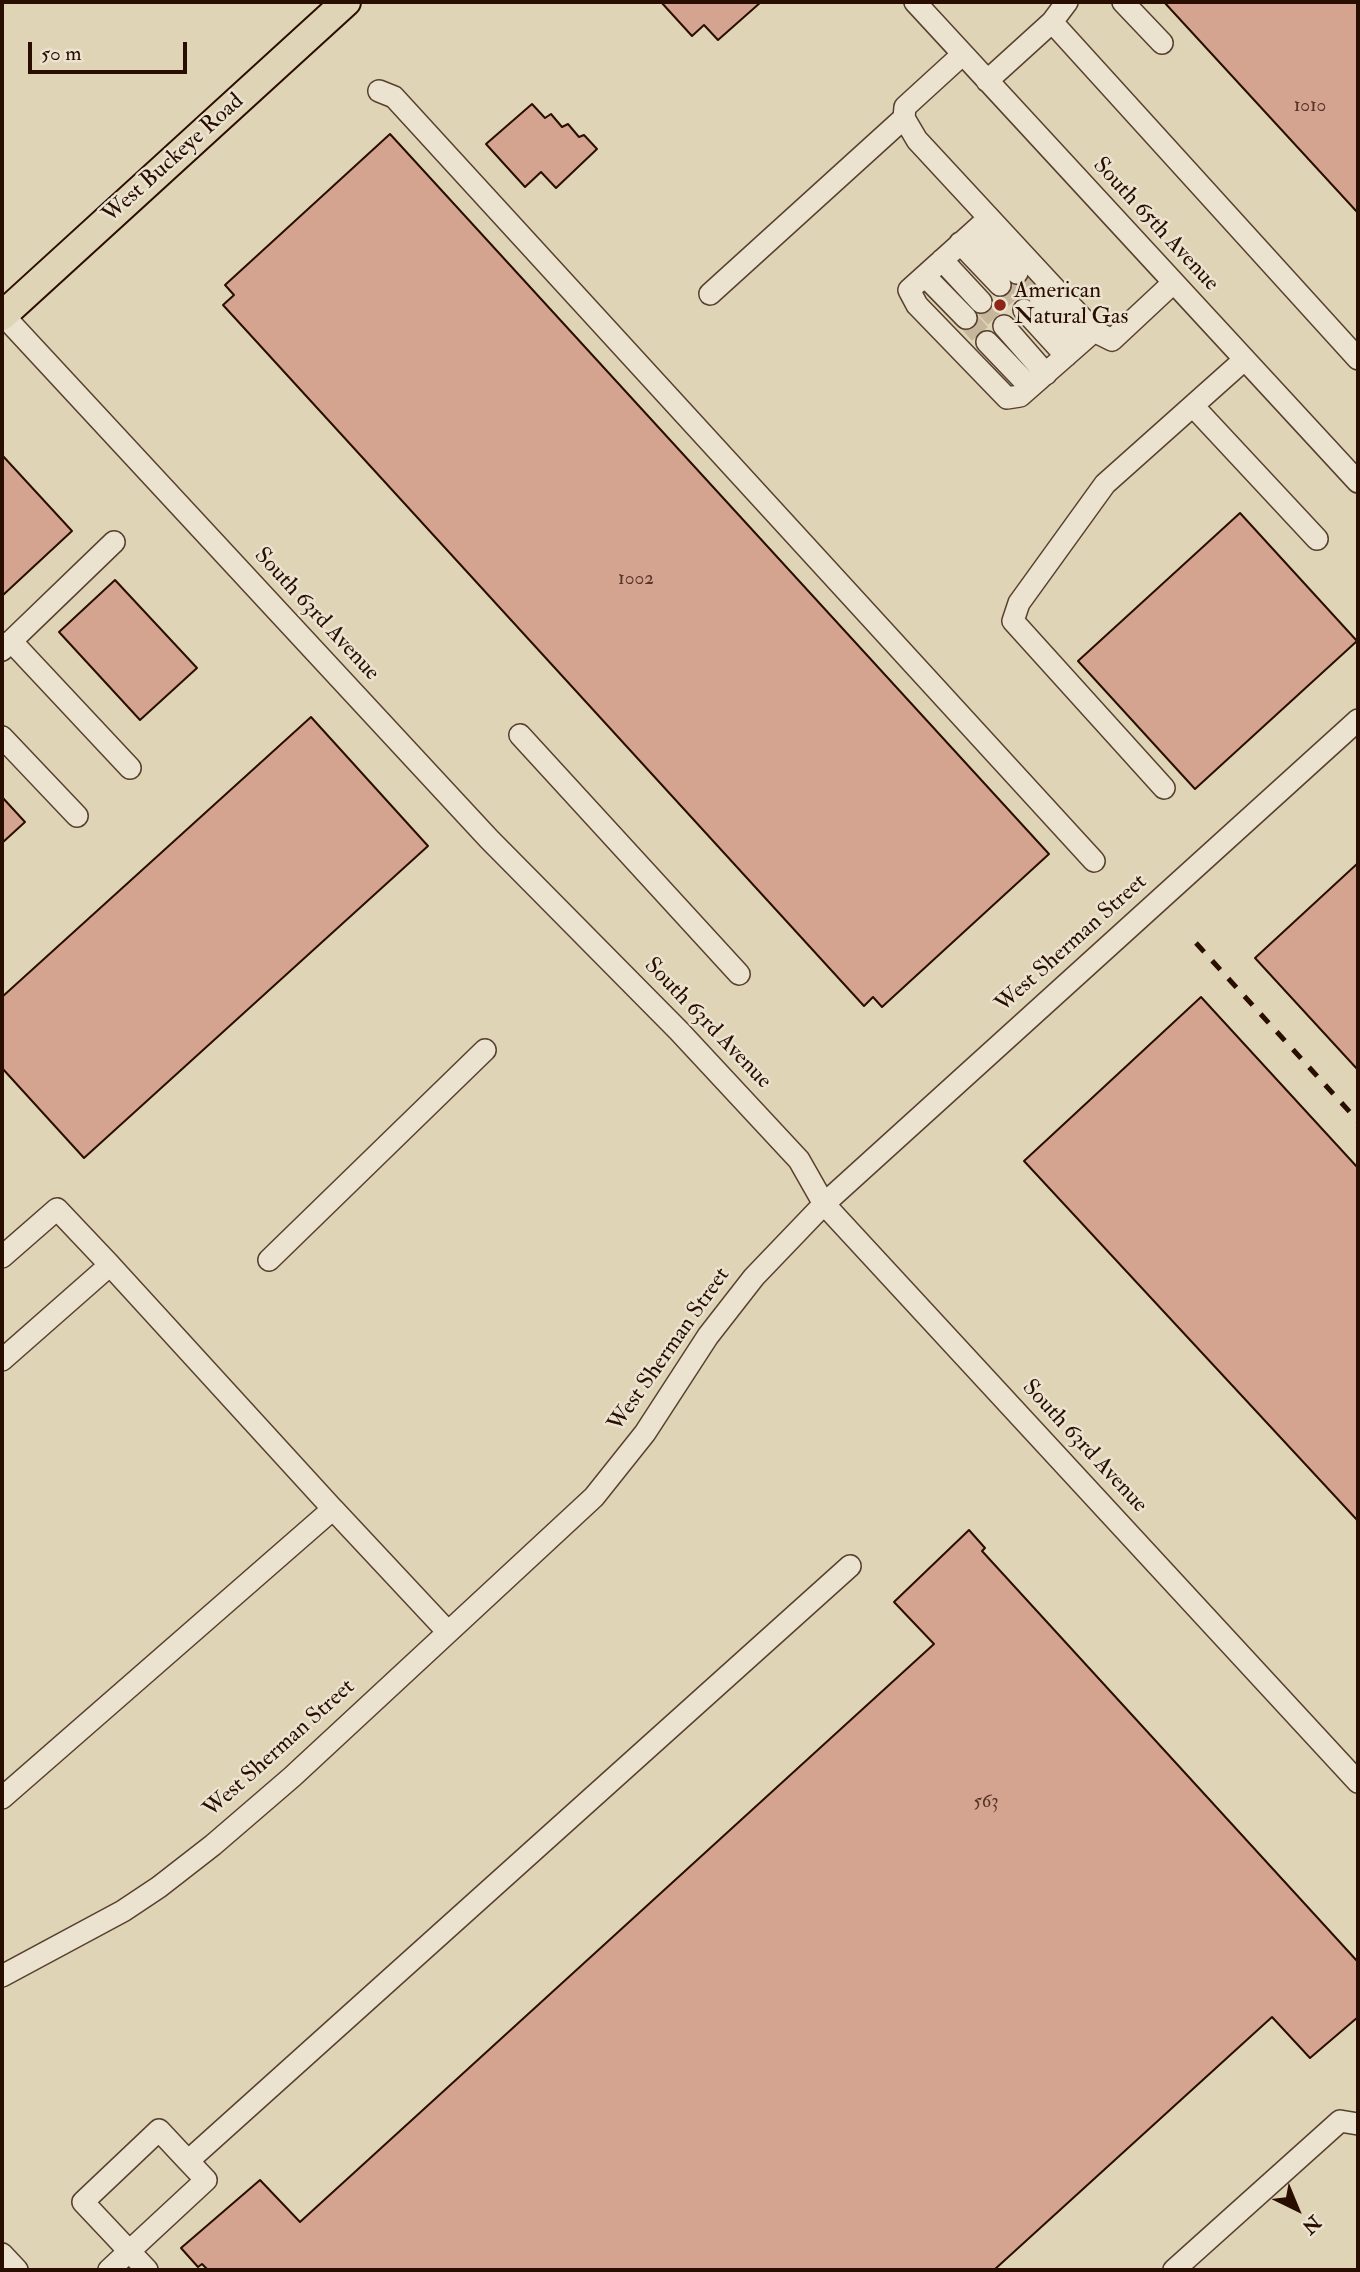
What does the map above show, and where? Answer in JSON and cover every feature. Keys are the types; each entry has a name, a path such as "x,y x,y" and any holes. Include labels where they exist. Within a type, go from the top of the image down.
{"main road":[{"name":"West Buckeye Road","path":"2,316 346,2"}],"street":[{"name":"South 65th Avenue","path":"915,2 1358,482"},
{"path":"987,81 1052,22 1067,2"},
{"path":"1123,2 1162,43"},
{"path":"1052,22 1358,359"},
{"path":"963,54 905,107 904,118 1009,279"},
{"path":"379,91 394,97 1094,861"},
{"path":"710,294 904,118"},
{"path":"975,230 909,290 918,305 1006,397 1020,396 1080,343 1112,340 1173,283"},
{"path":"975,230 1080,343"},
{"path":"942,260 981,302"},
{"path":"925,276 966,318"},
{"path":"1031,303 1080,343"},
{"name":"South 63rd Avenue","path":"2,316 462,810 679,1031 799,1160 824,1204 1358,1782"},
{"path":"1004,326 1038,380"},
{"path":"986,342 1038,380"},
{"path":"1164,788 1013,621 1019,603 1105,484 1244,360"},
{"path":"1193,406 1317,539"},
{"path":"114,542 6,645 130,768"},
{"name":"West Sherman Street","path":"2,1976 123,1911 159,1887 292,1777 594,1497 645,1433 708,1336 754,1277 824,1204 1358,720"},
{"path":"520,735 739,974"},
{"path":"2,737 78,816"},
{"path":"270,1260 485,1049"},
{"path":"2,1257 57,1209 448,1632"},
{"path":"2,1360 110,1265"},
{"path":"2,1798 333,1509"},
{"path":"188,2161 850,1566"},
{"path":"1174,2270 1340,2121 1358,2124"},
{"path":"109,2270 129,2251 206,2180 159,2130 83,2202 129,2251 147,2270"},
{"path":"2,2254 17,2270"}],"building":[{"path":"661,2 761,2 718,40 704,25 692,36"},
{"path":"1164,2 1358,2 1358,213"},
{"path":"532,104 545,118 551,114 562,127 568,124 579,137 584,135 597,149 556,188 541,172 525,187 486,144"},
{"path":"390,134 1049,854 882,1007 873,997 864,1006 223,305 234,295 225,285"},
{"path":"2,455 72,531 2,596"},
{"path":"1240,513 1357,641 1195,789 1078,661"},
{"path":"115,580 197,668 140,720 59,632"},
{"path":"311,717 428,846 84,1158 2,1068 2,997"},
{"path":"2,797 25,822 2,843"},
{"path":"1358,863 1358,1070 1255,958"},
{"path":"1201,997 1358,1168 1358,1521 1024,1161"},
{"path":"969,1530 985,1548 982,1551 1358,1962 1358,2017 1310,2058 1272,2017 994,2270 208,2270 202,2264 198,2267 181,2248 260,2180 300,2222 934,1644 894,1602"}],"tunnel":[{"path":"1017,273 1039,296"},
{"path":"1000,285 1024,310"},
{"path":"981,302 1004,326"},
{"path":"966,318 987,342"}],"railway":[{"path":"1196,943 1358,1121"}],"place":[{"name":"American Natural Gas","path":"1000,305"}]}
